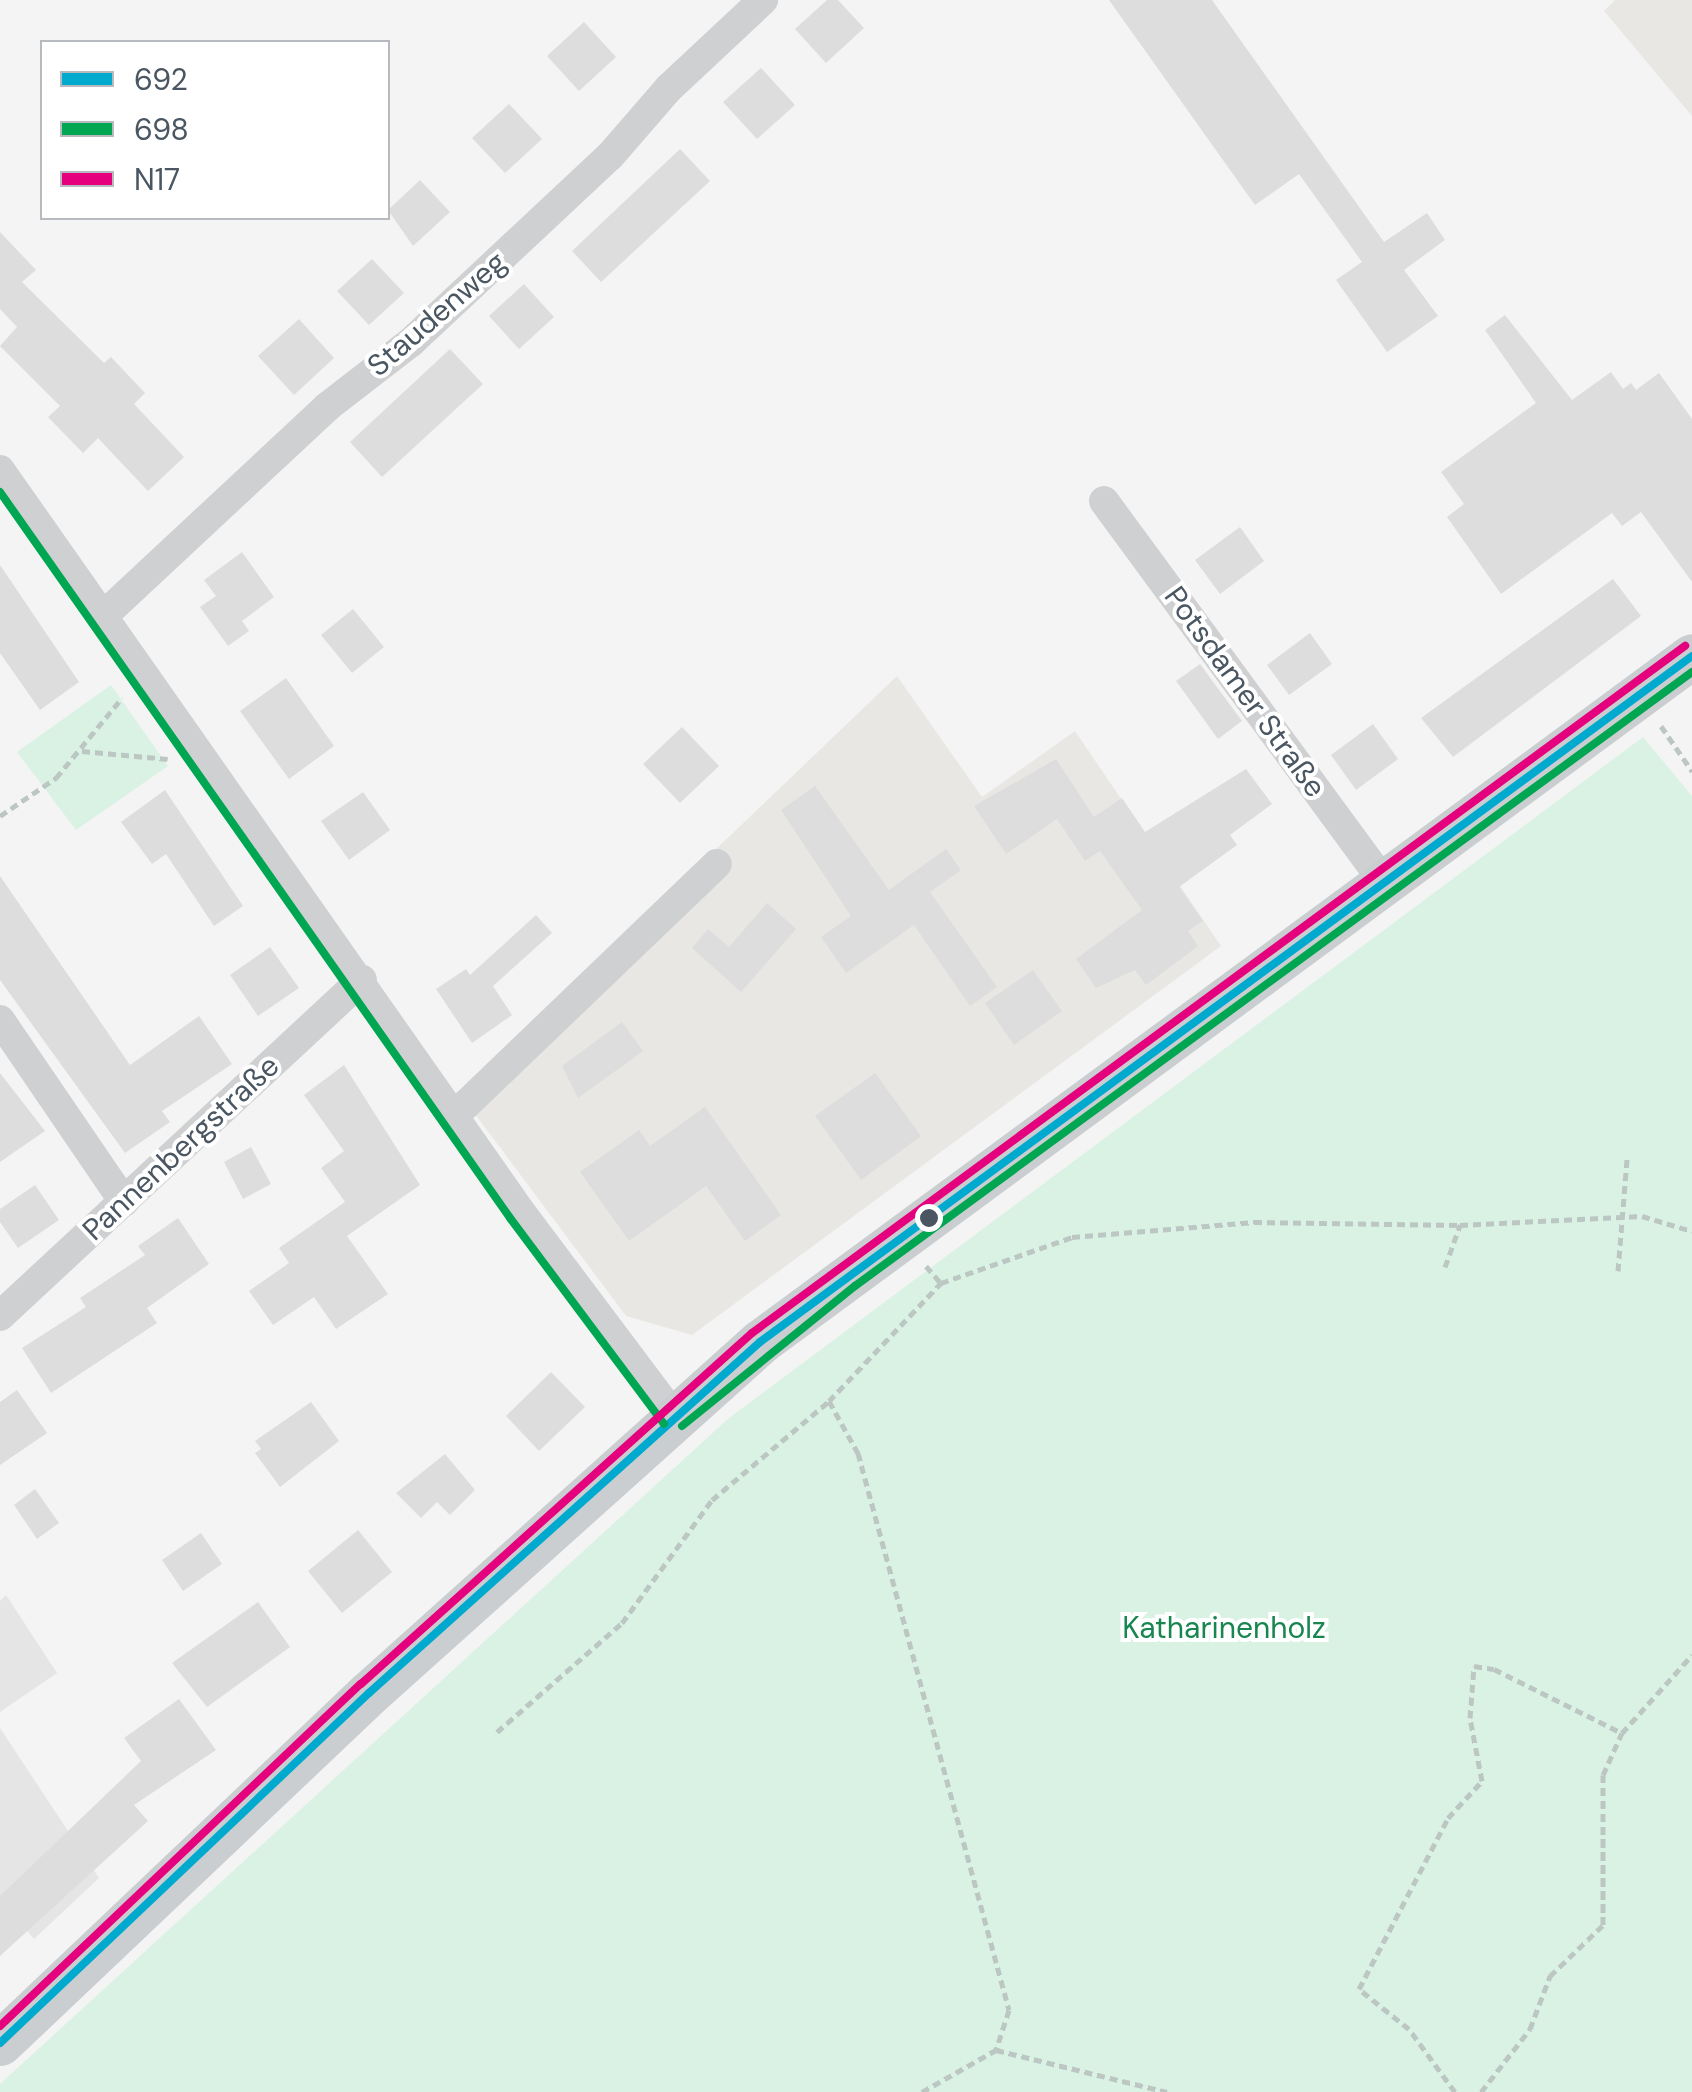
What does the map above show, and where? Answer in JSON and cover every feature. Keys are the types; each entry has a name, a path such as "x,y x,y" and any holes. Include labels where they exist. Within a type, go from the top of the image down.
{"main road":[{"path":"0,2043 674,1416 760,1342 1692,656"}],"street":[{"name":"Staudenweg","path":"102,617 328,407 454,302 763,0"},
{"path":"0,470 454,1116 674,1416"},
{"name":"Potsdamer Straße","path":"1104,501 1385,884"},
{"path":"454,1116 717,864"},
{"name":"Pannenbergstraße","path":"0,1316 362,980"},
{"path":"0,1020 124,1202"}],"path":[{"path":"0,816 56,778 82,751 142,672"},
{"path":"1639,694 1692,771"},
{"path":"82,751 150,759"},
{"path":"1618,1272 1627,1217 1627,1158"},
{"path":"497,1732 622,1623 712,1500 829,1400 942,1284 1072,1236 1254,1222 1460,1225 1627,1217 1692,1231"},
{"path":"1445,1267 1460,1225"},
{"path":"902,1236 942,1284"},
{"path":"829,1400 858,1453 1009,2010 996,2050"},
{"path":"1480,2092 1530,2029 1550,1976 1603,1925 1603,1776 1622,1732 1692,1654"},
{"path":"1455,2092 1409,2029 1359,1988 1448,1818 1482,1781 1470,1718 1474,1666 1494,1669 1622,1732"},
{"path":"922,2092 996,2050 1167,2092"},
{"path":"941,2080 942,2092"}],"shaded area":[{"path":"1615,0 1692,0 1692,116 1604,11"},
{"path":"897,676 982,797 1075,731 1221,946 692,1335 626,1316 460,1094"},
{"path":"6,1595 57,1673 0,1712 0,1601"},
{"path":"0,1728 99,1878 34,1939 0,1899"}],"green space":[{"path":"111,685 168,766 76,830 17,752"},
{"name":"Katharinenholz","path":"1643,737 1692,796 1692,2092 0,2092 0,2084 729,1418"}],"building":[{"path":"827,0 838,0 864,28 826,63 795,29"},
{"path":"1109,0 1212,0 1384,242 1427,213 1445,240 1404,270 1438,316 1387,352 1336,280 1362,262 1299,174 1255,205"},
{"path":"584,22 616,57 579,91 547,56"},
{"path":"761,68 795,105 757,139 723,102"},
{"path":"509,104 542,139 505,173 472,138"},
{"path":"680,149 710,181 601,282 572,251"},
{"path":"420,180 450,212 413,246 390,208"},
{"path":"0,232 36,270 22,282 104,363 111,357 145,393 134,404 184,457 148,491 98,438 83,453 48,417 60,406 0,346 17,327 0,309"},
{"path":"372,259 404,293 369,325 337,291"},
{"path":"524,284 554,317 519,349 489,316"},
{"path":"1505,315 1572,400 1611,372 1623,389 1631,383 1636,390 1659,373 1692,419 1692,582 1641,512 1622,526 1612,513 1501,594 1447,517 1464,504 1441,472 1536,403 1485,330"},
{"path":"299,319 334,358 294,395 258,356"},
{"path":"450,349 483,384 382,477 350,442"},
{"path":"1240,527 1264,561 1220,594 1195,560"},
{"path":"242,552 274,597 242,621 249,631 228,646 200,607 216,596 204,580"},
{"path":"0,565 79,682 40,710 0,653"},
{"path":"1613,579 1641,616 1453,757 1421,718"},
{"path":"353,609 384,647 352,673 321,635"},
{"path":"1310,633 1332,664 1289,695 1267,665"},
{"path":"1200,664 1242,721 1218,739 1176,681"},
{"path":"286,678 334,746 289,779 240,711"},
{"path":"1373,724 1398,759 1356,790 1331,755"},
{"path":"682,727 719,766 680,803 643,764"},
{"path":"1056,759 1094,817 1122,798 1145,832 1246,769 1272,804 1230,835 1237,845 1179,887 1203,921 1188,931 1198,946 1146,985 1135,970 1096,988 1076,959 1142,910 1100,851 1085,861 1057,819 1006,854 974,806"},
{"path":"815,786 889,890 946,849 961,870 930,892 997,987 970,1006 914,925 846,973 821,937 851,916 781,810"},
{"path":"165,790 243,906 214,926 166,854 152,864 121,822"},
{"path":"363,792 390,830 349,860 321,821"},
{"path":"0,876 130,1065 199,1016 232,1064 162,1111 170,1122 125,1153 0,980"},
{"path":"767,903 796,929 741,992 692,948 708,929 729,947"},
{"path":"536,915 552,933 493,986 512,1015 472,1043 436,989 466,969 470,975"},
{"path":"270,947 299,988 258,1016 230,975"},
{"path":"1033,970 1062,1011 1014,1045 985,1003"},
{"path":"622,1022 643,1051 578,1098 562,1066"},
{"path":"344,1065 420,1185 347,1236 388,1294 336,1329 314,1297 273,1325 249,1291 289,1263 279,1248 345,1202 321,1168 344,1151 304,1095"},
{"path":"0,1073 45,1131 0,1162"},
{"path":"875,1073 921,1136 861,1180 815,1116"},
{"path":"705,1107 781,1215 745,1241 706,1186 629,1241 580,1172 639,1130 650,1146"},
{"path":"251,1147 271,1184 243,1199 224,1162"},
{"path":"35,1185 59,1220 18,1248 0,1222 0,1209"},
{"path":"178,1218 209,1264 147,1308 157,1323 51,1393 22,1348 86,1307 80,1298 145,1255 138,1246"},
{"path":"551,1372 585,1407 539,1451 506,1416"},
{"path":"17,1390 47,1433 0,1465 0,1402"},
{"path":"311,1402 339,1441 280,1487 255,1453 261,1449 255,1441"},
{"path":"445,1454 475,1490 450,1515 437,1502 421,1518 396,1493"},
{"path":"35,1489 59,1523 37,1539 14,1505"},
{"path":"358,1530 392,1572 342,1613 308,1571"},
{"path":"201,1533 222,1564 183,1591 162,1560"},
{"path":"258,1602 290,1647 207,1707 172,1663"},
{"path":"179,1699 216,1750 134,1805 148,1821 0,1956 0,1896 141,1761 124,1738"}],"transit line":[{"name":"698","path":"0,492 510,1218 664,1424"},
{"name":"N17","path":"0,2026 361,1684 752,1333 1685,646"},
{"name":"692","path":"0,2043 369,1693 760,1342 1692,656"},
{"name":"698","path":"682,1426 855,1286 1692,672"}]}
